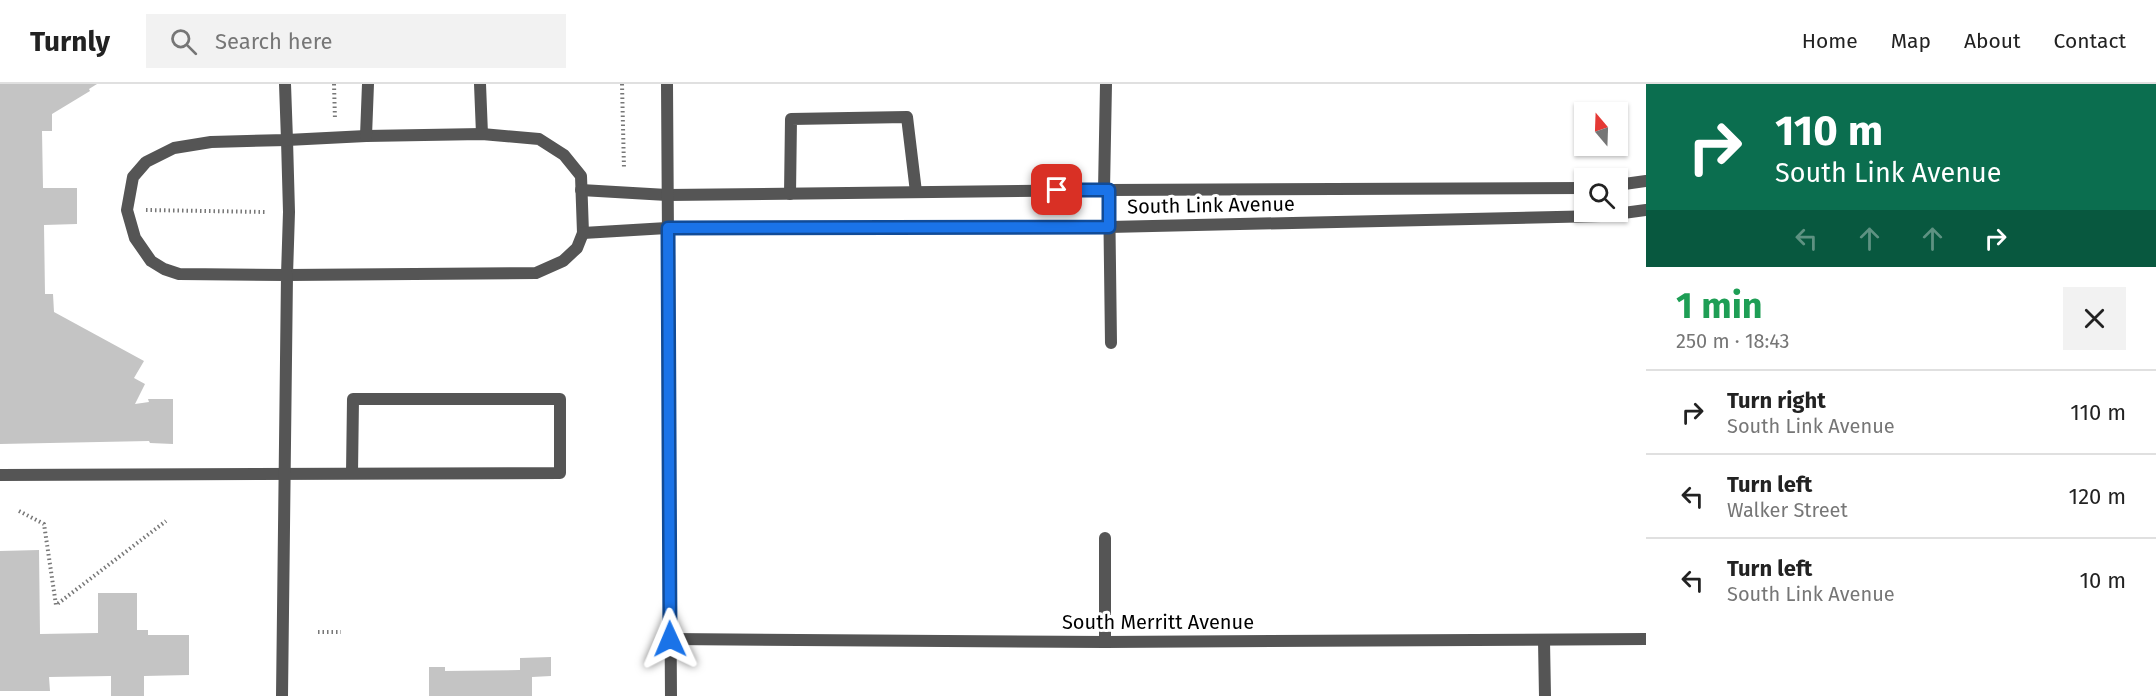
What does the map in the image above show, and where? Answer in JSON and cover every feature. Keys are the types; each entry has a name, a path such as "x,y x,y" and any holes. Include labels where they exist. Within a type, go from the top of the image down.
{"street":[{"path":"282,696 286,275 289,212 285,84"},
{"path":"366,136 368,84"},
{"path":"480,84 482,134"},
{"path":"667,84 671,696"},
{"path":"1106,84 1106,190 1111,343"},
{"path":"790,194 791,119 907,117 916,192"},
{"path":"482,134 539,140 564,155 581,176 583,233 577,248 563,261 536,273 179,274 151,261 135,238 127,210 133,177 146,162 174,148 211,142 366,136 482,134"},
{"path":"1628,183 1646,181"},
{"name":"South Link Avenue","path":"581,190 667,195 1574,188"},
{"name":"South Link Avenue","path":"583,233 668,228 1109,227 1601,216 1646,210"},
{"path":"0,475 560,473 560,399 353,399 352,473"},
{"path":"1104,538 1105,642"},
{"name":"South Merritt Avenue","path":"670,639 1105,642 1646,639"},
{"path":"1544,641 1545,696"}],"path":[{"path":"333,84 335,120"},
{"path":"622,84 624,169"},
{"path":"127,210 266,212"},
{"path":"20,510 44,524 56,605 166,521"},
{"path":"318,632 341,632"}],"building":[{"path":"0,84 97,84 89,89 90,91 52,114 52,131 42,131 43,188 77,188 77,224 44,225 45,294 53,294 54,312 144,361 134,378 145,384 135,404 149,402 148,399 173,399 173,444 150,443 149,441 0,444"},
{"path":"39,550 40,634 98,633 98,593 137,593 137,630 148,630 148,635 189,635 189,675 144,676 144,696 111,696 111,676 49,677 50,691 0,691 0,551"},
{"path":"551,657 551,676 532,677 532,696 429,696 429,667 445,667 445,671 520,670 520,658"}],"route":[{"path":"670,639 668,228 1109,227 1109,190 1057,190"}]}
